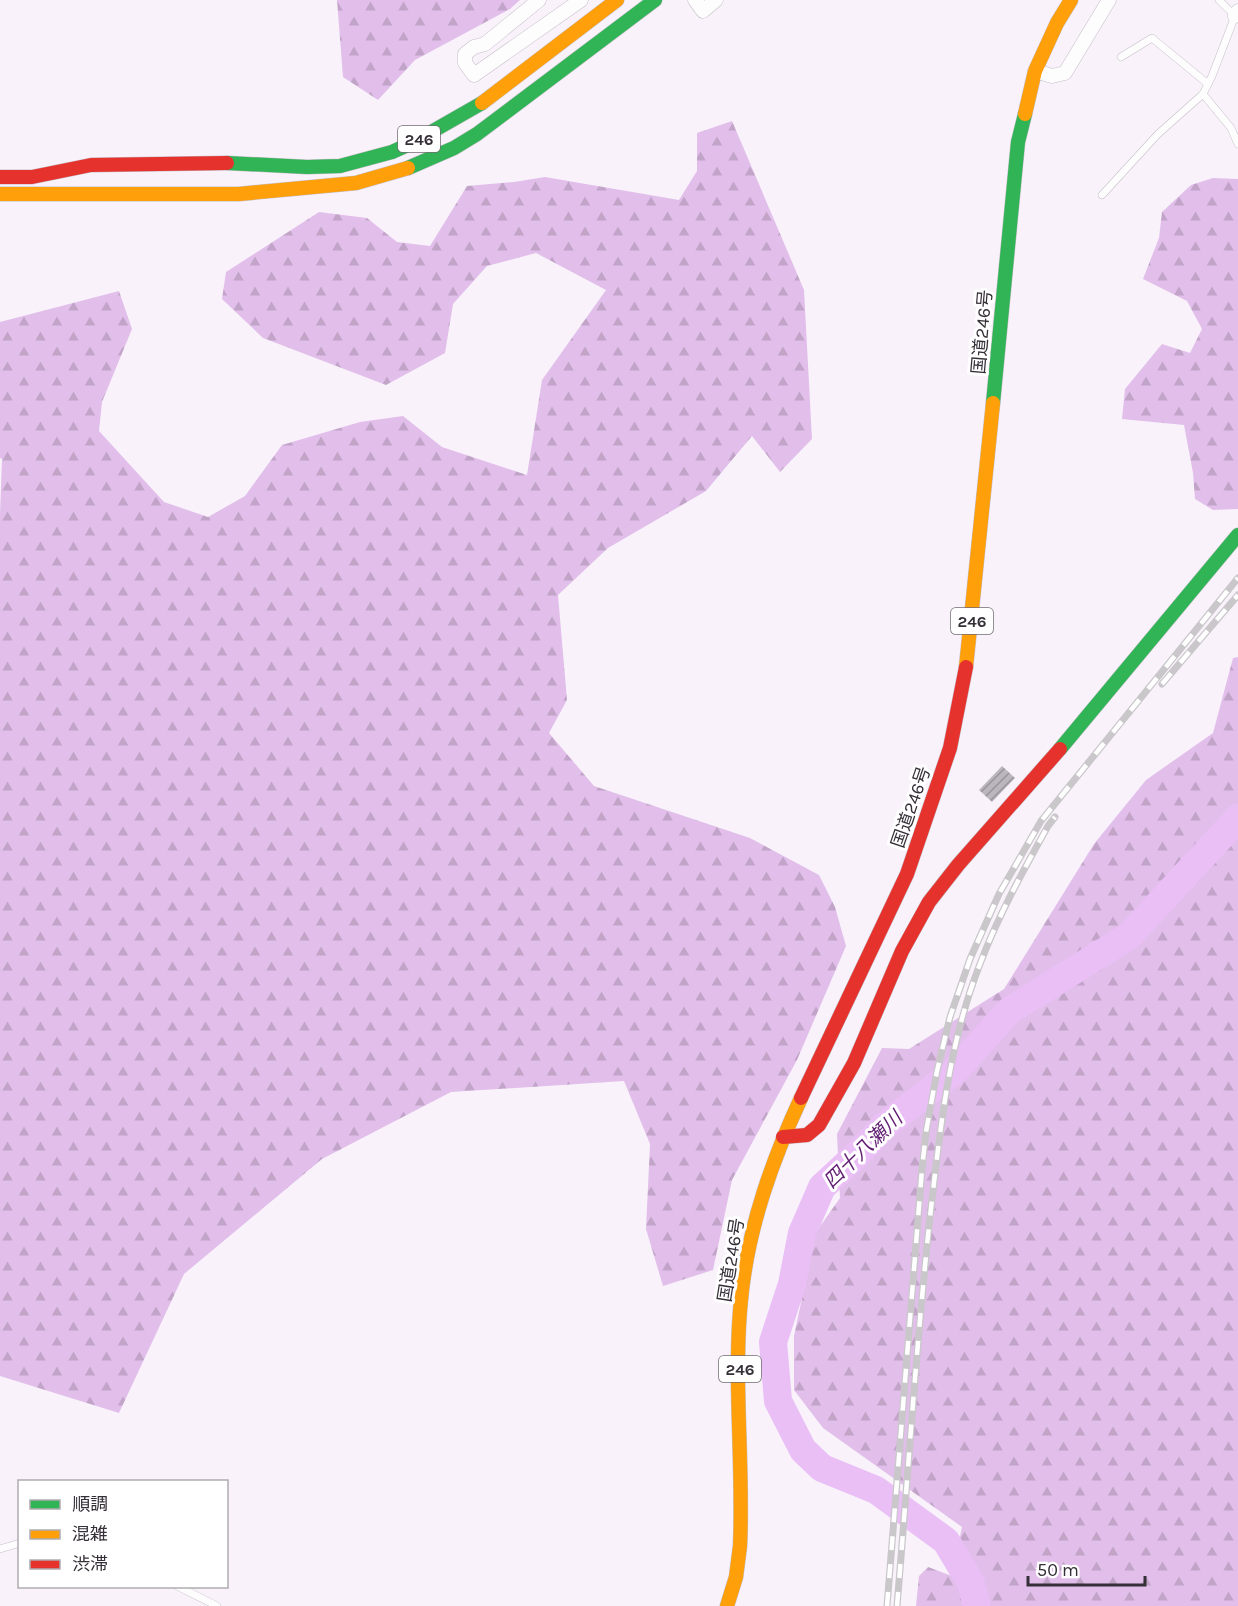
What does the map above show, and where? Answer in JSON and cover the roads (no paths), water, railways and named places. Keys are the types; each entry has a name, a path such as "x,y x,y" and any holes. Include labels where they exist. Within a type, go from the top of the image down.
{"main road":[{"name":"246","path":"0,177 32,177 91,165 237,163 307,167 340,166 392,152 479,106 617,0"},
{"path":"0,194 239,194 356,183 394,173 454,148 477,134 655,0"},
{"name":"国道246号","path":"727,1606 732,1596 741,1548 740,1314 756,1215 770,1169 783,1137 907,873 950,748 968,657 1018,142 1035,71 1057,22 1071,0"},
{"path":"1057,22 1078,0"},
{"path":"783,1137 807,1135 819,1125 854,1063 902,951 929,902 1238,535"}],"street":[{"path":"539,0 485,44 474,47 465,54 465,63 474,75 581,0"},
{"path":"695,0 703,11 716,0"},
{"path":"1035,71 1052,76 1065,72 1109,0"}],"lane":[{"path":"1102,195 1158,134 1203,94 1236,13 1219,0"},
{"path":"1121,57 1152,38 1208,84"},
{"path":"1203,94 1231,128 1238,144"},
{"path":"0,1549 18,1544"},
{"path":"179,1588 218,1606"}],"waterway":[{"name":"四十八瀬川","path":"977,1606 971,1583 946,1541 876,1490 822,1468 803,1450 778,1401 773,1342 792,1284 802,1233 822,1187 884,1126 955,1071 1009,1011 1129,936 1238,818"}],"railway":[{"path":"887,1606 922,1169 937,1071 950,1017 970,959 999,894 1041,821 1238,578"},
{"path":"1162,684 1238,595"},
{"path":"897,1606 925,1266 942,1121 953,1057 969,995 987,946 1020,877 1055,817"}]}
